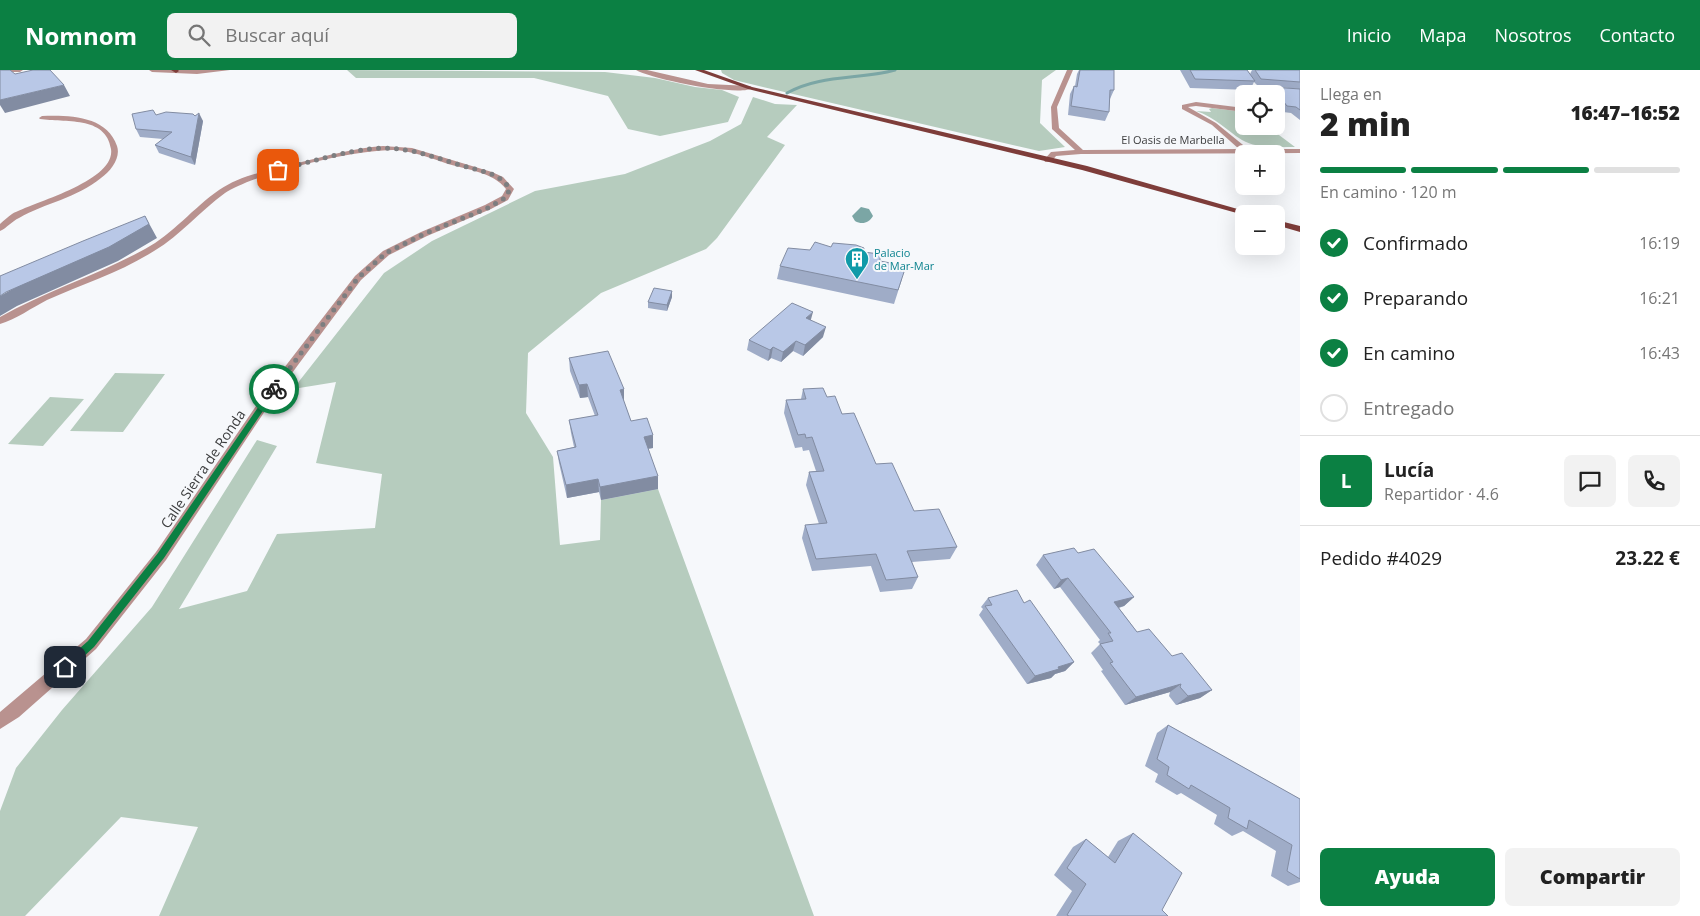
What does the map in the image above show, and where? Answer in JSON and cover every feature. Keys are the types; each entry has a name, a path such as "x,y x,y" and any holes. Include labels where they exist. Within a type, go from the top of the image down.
{"main road":[{"path":"698,70 750,88 1048,160 1235,210"},
{"path":"707,70 723,80"},
{"path":"1285,225 1300,229"}],"street":[{"path":"0,70 20,70"},
{"path":"152,70 233,70"},
{"path":"639,70 676,80 716,87 750,88"},
{"path":"1070,70 1054,107 1056,129 1081,152"},
{"path":"707,82 714,77"},
{"path":"676,80 732,82"},
{"path":"716,87 732,82"},
{"path":"1285,91 1300,92"},
{"path":"1235,109 1196,104 1184,106 1185,109 1214,124 1239,145"},
{"path":"0,228 15,216 51,202 94,179 106,171 113,162 115,144 108,133 96,125 78,120 42,118"},
{"name":"Calle Sierra de Ronda","path":"0,321 20,308 107,272 150,249 171,236 203,205 219,193 262,174 368,149 395,148 416,152 493,174 505,181 510,189 505,198 488,208 424,234 386,253 358,278 271,393 161,556 91,644 13,712 0,721"},
{"name":"El Oasis de Marbella","path":"1048,160 1054,154 1081,152 1235,152"},
{"name":"El Oasis de Marbella","path":"1285,152 1300,152"},
{"path":"0,216 15,216"}],"green space":[{"path":"347,70 605,72 655,78 695,87 722,90 739,97 728,122 660,136 628,129 608,96 534,78 356,78"},
{"path":"721,70 1056,70 1042,80 1040,123 1065,147 1039,151 734,80 722,73"},
{"path":"753,97 775,104 797,105 767,137 785,145 717,238 706,249 601,293 528,353 526,413 553,457 560,545 600,540 601,500 658,489 814,916 159,916 198,827 121,817 25,916 0,916 0,811 16,768 62,710 152,607 257,440 277,446 179,609 247,591 277,534 375,528 382,474 316,463 336,382 293,389 384,273 432,241 535,191 625,174 710,141 741,124"},
{"path":"1209,109 1235,111 1235,135 1279,135 1295,147 1248,143 1236,136 1209,117 1196,111 1211,112"},
{"path":"115,373 165,374 123,432 70,431"},
{"path":"50,397 84,399 43,446 8,444"}],"water":[{"path":"861,207 869,209 873,216 865,223 855,221 852,216"}],"building":[{"path":"0,70 10,70 15,74 33,70 50,70 64,85 0,100"},
{"path":"1080,70 1114,70 1114,90 1110,90 1109,112 1071,106 1074,86 1077,87"},
{"path":"1190,70 1247,70 1255,81 1195,79"},
{"path":"1255,70 1300,70 1300,82 1261,79"},
{"path":"1285,88 1300,89 1300,110 1296,107 1287,106 1285,103"},
{"path":"153,110 156,115 166,112 193,114 195,116 199,113 191,157 155,145 172,132 136,129 132,114"},
{"path":"145,216 149,224 109,247 0,296 0,276"},
{"path":"815,242 831,247 833,243 856,245 864,248 863,252 880,254 880,261 906,266 898,290 780,266 788,248 810,250"},
{"path":"654,288 672,291 667,305 648,302"},
{"path":"792,303 813,312 806,318 826,327 805,345 796,341 783,352 773,347 770,350 749,340"},
{"path":"608,351 624,389 620,390 631,421 647,418 653,435 644,437 658,476 600,487 598,479 566,485 557,451 576,447 569,420 598,415 587,384 579,385 569,358"},
{"path":"823,388 827,397 835,396 842,414 854,413 876,464 892,463 914,511 939,509 957,547 907,551 918,577 886,580 876,554 816,559 805,525 827,523 809,472 824,471 812,437 806,438 805,434 798,435 786,400 806,399 803,389"},
{"path":"1074,548 1078,553 1094,549 1134,597 1114,602 1137,632 1149,629 1172,656 1182,653 1212,690 1188,696 1180,687 1181,684 1136,697 1110,663 1113,662 1100,644 1113,641 1108,633 1111,633 1068,578 1061,580 1043,555"},
{"path":"1017,590 1024,603 1030,600 1074,662 1058,667 1059,669 1035,676 985,606 992,605 988,598"},
{"path":"1168,725 1300,799 1300,879 1287,871 1292,845 1249,820 1247,829 1228,818 1230,808 1191,785 1189,789 1167,775 1169,767 1157,759"},
{"path":"1133,833 1182,873 1162,910 1168,916 1067,915 1086,884 1067,868 1086,839 1115,863"}],"waterway":[{"path":"787,93 800,87 827,80 895,70"}],"way so far":[{"path":"274,389 358,278 386,253 424,234 488,208 505,198 510,189 505,181 493,174 416,152 395,148 368,149 278,170"}],"place":[{"name":"Palacio de Mar-Mar","path":"857,280"}],"route":[{"path":"65,667 91,644 161,556 274,389"}]}
